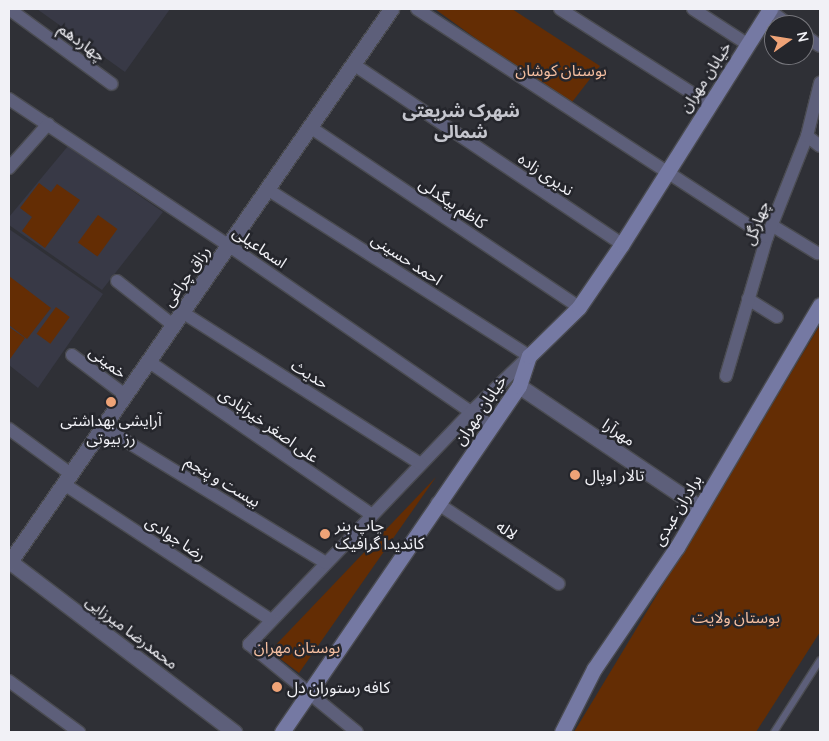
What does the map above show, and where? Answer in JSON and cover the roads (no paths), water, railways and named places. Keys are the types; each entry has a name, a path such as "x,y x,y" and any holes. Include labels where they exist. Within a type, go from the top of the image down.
{"main road":[{"name":"خیابان مهران","path":"282,732 490,425 519,386 529,356 579,307 622,244 664,172 769,10"},
{"name":"برادران عبدی","path":"562,732 594,669 677,547 820,304"}],"street":[{"name":"چهاردهم","path":"9,9 112,84"},
{"path":"418,9 664,172 770,231 817,253"},
{"path":"560,9 709,104"},
{"path":"692,9 747,44"},
{"name":"رزاق چراغی","path":"9,562 310,127 388,10"},
{"name":"ندیری زاده","path":"353,64 622,244"},
{"name":"چهارگل","path":"726,376 770,231 806,136 820,83"},
{"name":"اسماعیلی","path":"9,99 228,245 490,425"},
{"path":"9,168 48,124"},
{"name":"کاظم بیگدلی","path":"310,127 579,307"},
{"path":"806,136 820,146"},
{"name":"احمد حسینی","path":"267,189 529,356"},
{"path":"117,281 173,325"},
{"path":"748,299 777,317"},
{"name":"حدیث","path":"182,312 421,464"},
{"name":"خمینی","path":"72,354 125,395"},
{"path":"357,732 249,644 472,411 529,356"},
{"name":"علی اصغر خیرآبادی","path":"148,362 372,515"},
{"name":"مهرآرا","path":"519,386 700,507"},
{"name":"بیست و پنجم","path":"103,427 326,563"},
{"name":"رضا جوادی","path":"9,429 67,479 271,620"},
{"name":"لاله","path":"437,503 559,584"},
{"name":"محمدرضا میرزایی","path":"9,562 234,732"},
{"path":"9,681 78,732"}],"lane":[{"path":"774,732 820,660"}],"place":[{"name":"آرایشی بهداشتی رز بیوتی","path":"111,402"},
{"name":"تالار اوپال","path":"575,475"},
{"name":"چاپ بنر کاندیدا گرافیک","path":"325,534"},
{"name":"کافه رستوران دل","path":"277,687"}],"district":[{"name":"شهرک شریعتی شمالی","path":"461,121"}],"park label":[{"name":"بوستان کوشان","path":"561,70"},
{"name":"بوستان ولایت","path":"736,617"},
{"name":"بوستان مهران","path":"297,647"}]}
